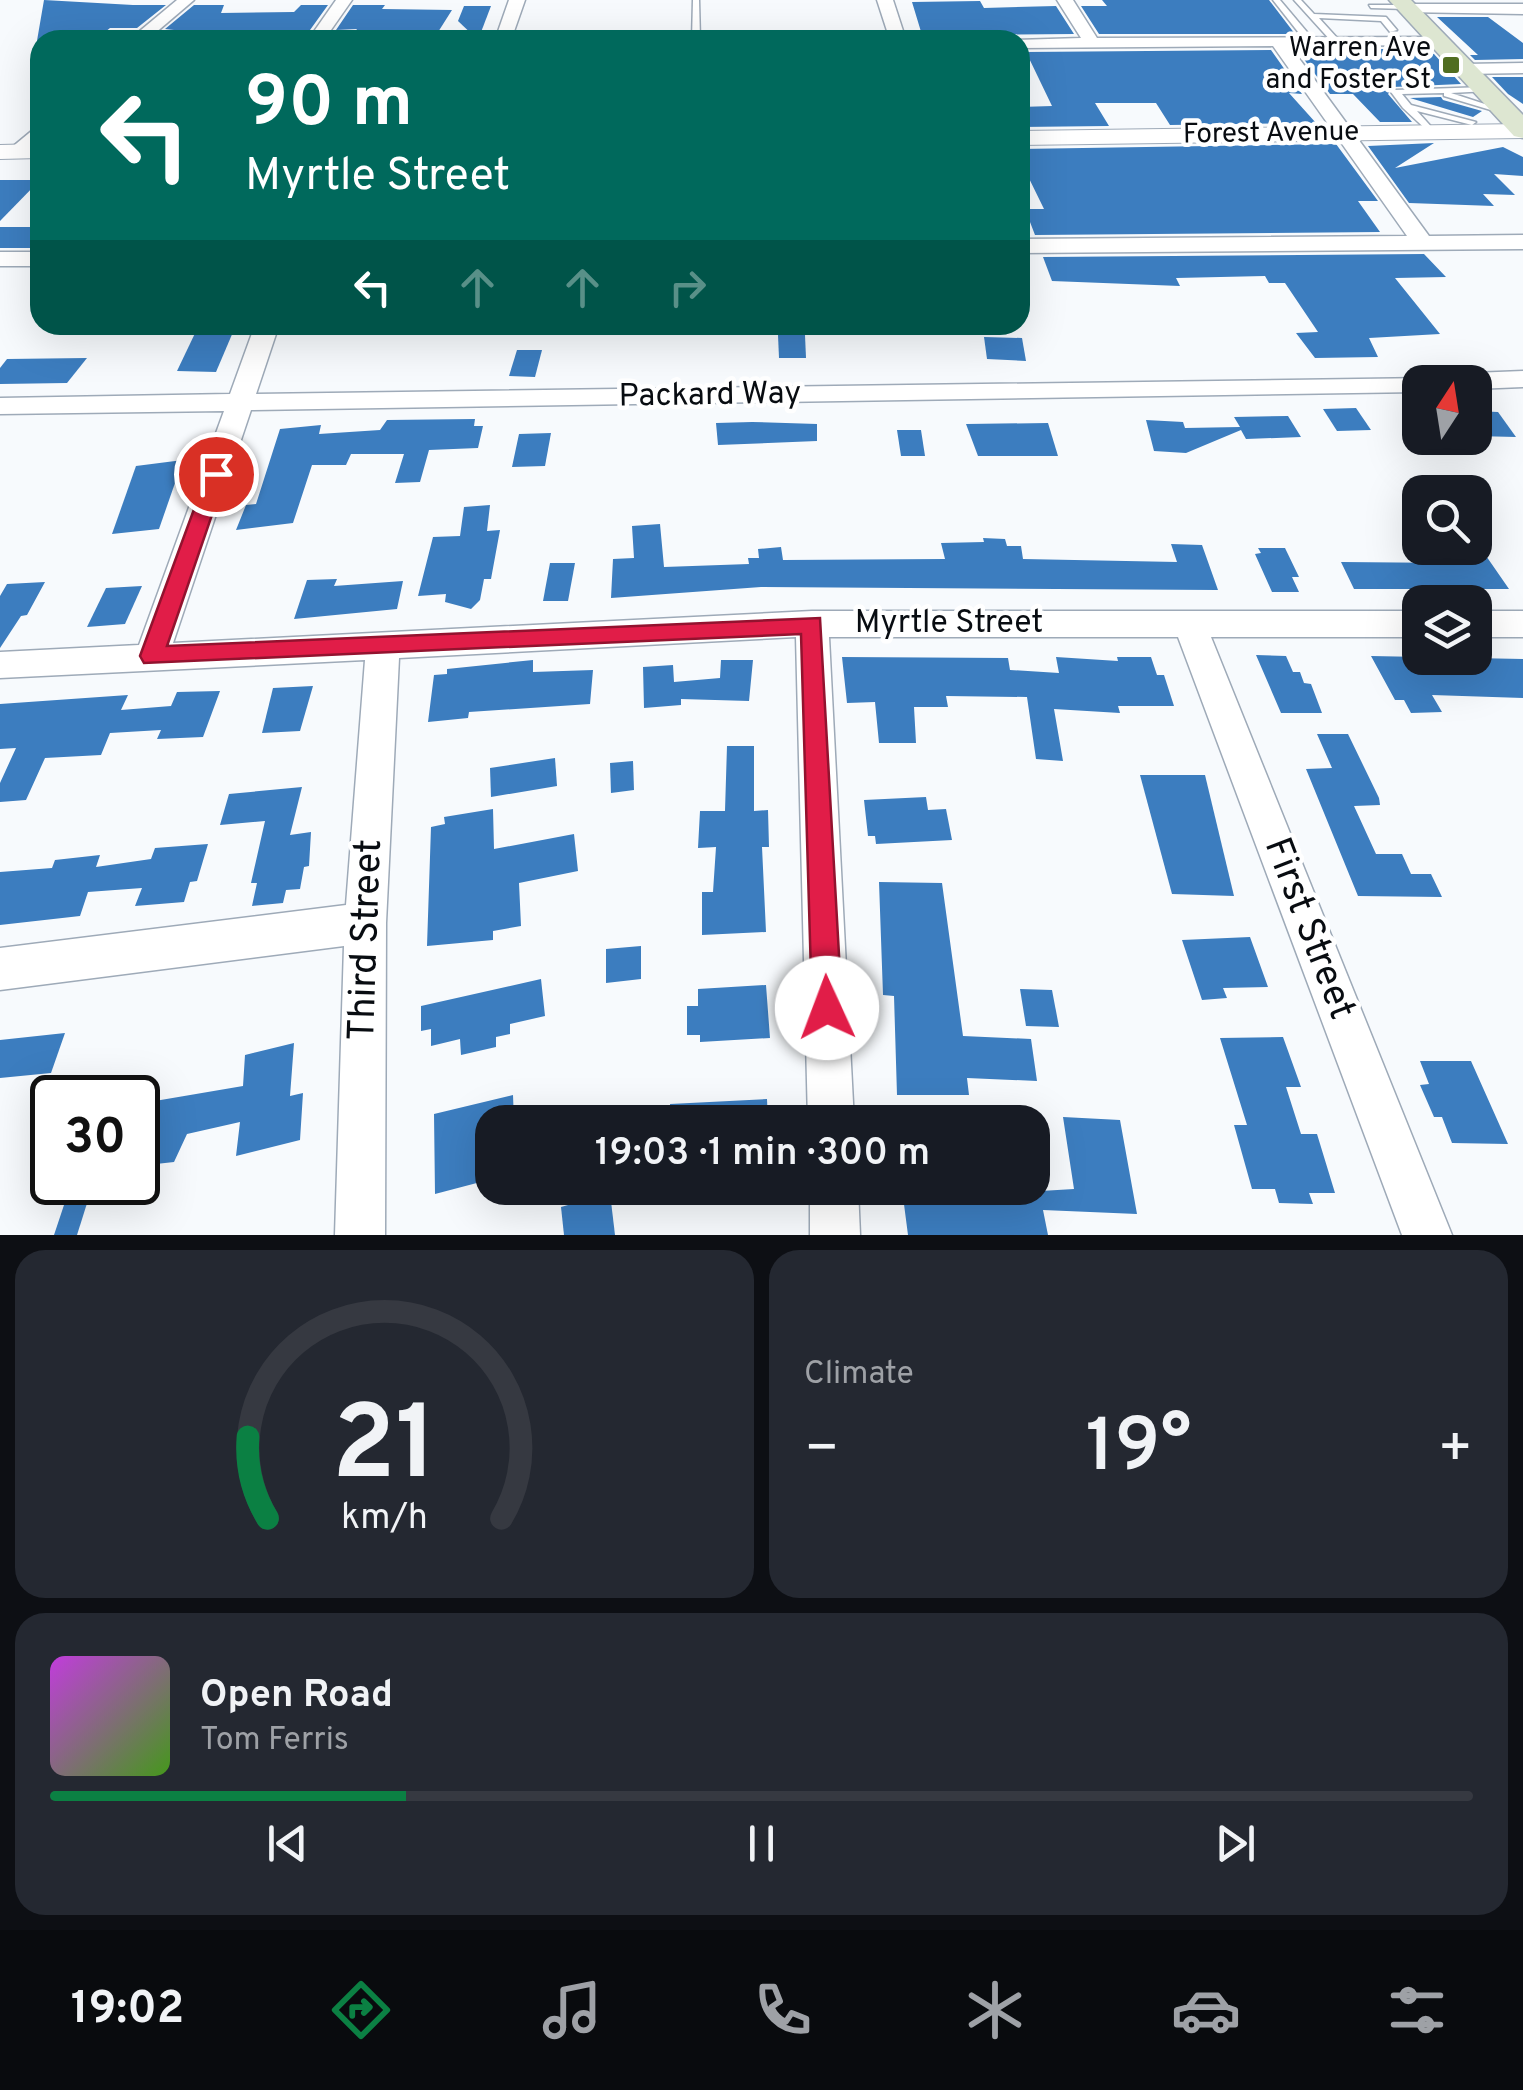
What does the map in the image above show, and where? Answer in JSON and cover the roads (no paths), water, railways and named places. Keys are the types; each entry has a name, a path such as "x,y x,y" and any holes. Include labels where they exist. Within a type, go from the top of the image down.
{"main road":[{"path":"1404,5 1465,68 1481,109 1523,130"}],"street":[{"path":"149,30 186,0"},
{"path":"323,30 344,0"},
{"path":"506,30 517,0"},
{"path":"885,0 895,30"},
{"path":"1066,0 1092,42"},
{"path":"1404,5 1523,9"},
{"path":"1277,40 1421,241"},
{"path":"1030,43 1437,40"},
{"path":"1465,68 1523,68"},
{"name":"Forest Avenue","path":"1030,138 1346,133 1439,122 1481,109"},
{"path":"1030,246 1523,242"},
{"path":"0,259 30,259"},
{"path":"152,656 264,335"},
{"path":"1492,380 1523,379"},
{"name":"Packard Way","path":"0,406 1402,384"},
{"name":"First Street","path":"1189,623 1427,1235"},
{"path":"812,624 830,1105"},
{"name":"Myrtle Street","path":"0,666 812,624 1402,624"},
{"path":"1492,624 1523,624"},
{"name":"Third Street","path":"360,1235 366,923 383,645"},
{"path":"0,970 366,923"},
{"path":"835,1205 836,1235"}],"lane":[{"path":"696,0 696,30"},
{"path":"1276,0 1310,40"},
{"path":"1298,0 1335,40"},
{"path":"1368,3 1404,5"},
{"path":"1368,3 1393,30"},
{"path":"1312,16 1383,19"},
{"path":"1439,122 1403,105 1395,92 1434,89 1481,109"},
{"path":"1434,89 1481,109"},
{"path":"1403,105 1439,122"}],"place":[{"name":"Warren Ave and Foster St","path":"1451,65"}]}
